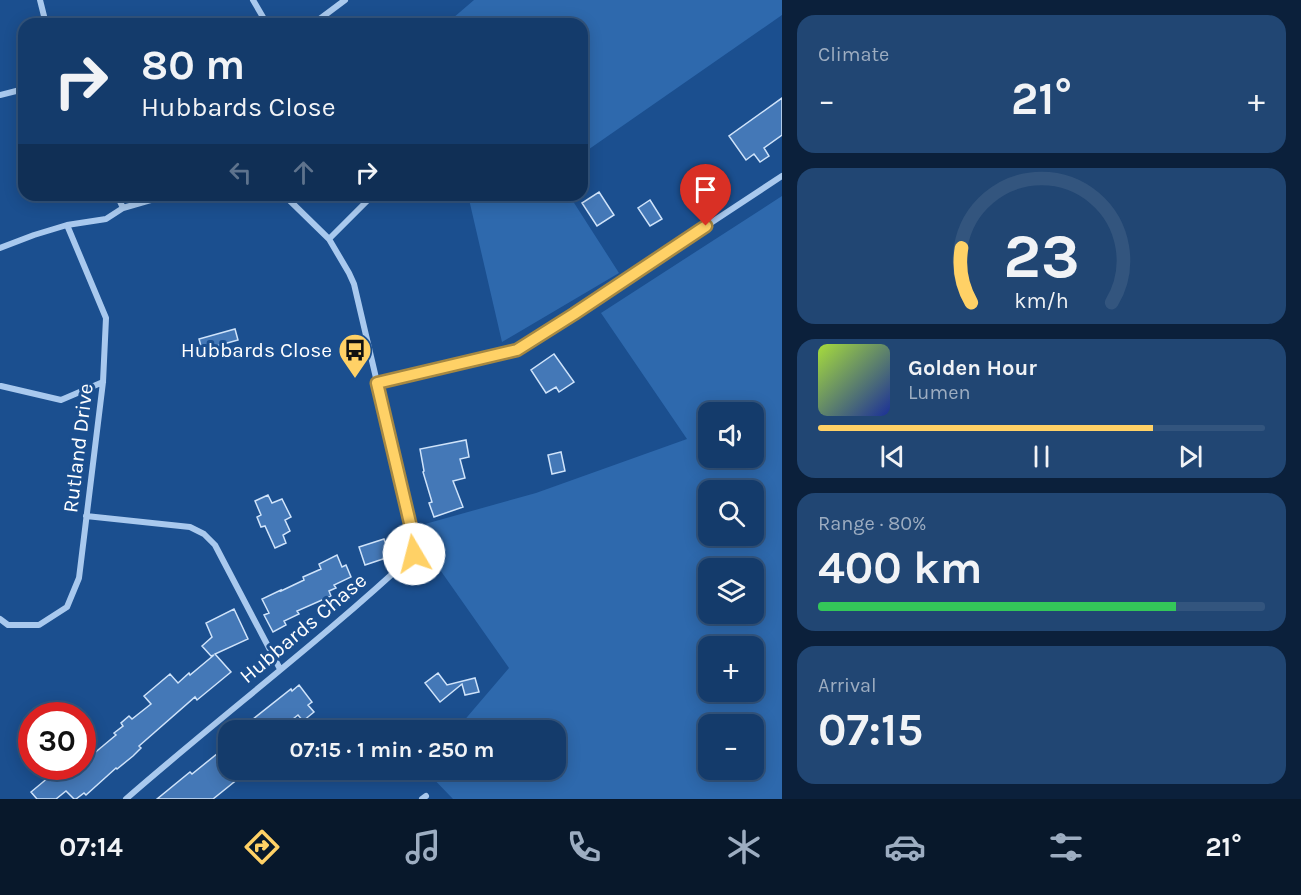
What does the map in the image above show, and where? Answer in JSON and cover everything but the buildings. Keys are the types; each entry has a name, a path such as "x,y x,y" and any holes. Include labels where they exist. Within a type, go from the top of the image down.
{"street":[{"path":"40,0 44,18"},
{"path":"253,0 264,18"},
{"path":"321,18 345,0"},
{"path":"0,95 18,90"},
{"path":"377,383 517,350 782,176"},
{"path":"120,201 123,208"},
{"path":"0,248 67,225 106,219 123,208 147,201"},
{"name":"Hubbards Chase","path":"126,799 414,554 410,523 354,284 329,239 290,201"},
{"path":"329,239 367,201"},
{"name":"Rutland Drive","path":"0,619 8,625 39,625 67,607 79,578 103,382 106,318 67,225"},
{"path":"1,386 61,400 103,382"},
{"path":"86,516 190,527 204,534 215,545 280,669"}],"shaded area":[{"path":"474,0 782,0 782,15 588,150 588,18 453,18"},
{"path":"782,196 782,799 453,799 435,780 566,780 566,720 465,720 509,668 424,547 425,524 536,493 687,439 601,313"},
{"path":"469,201 573,201 619,273 502,342"}],"place":[{"name":"Hubbards Close","path":"355,379"}],"route":[{"path":"414,554 410,523 377,383 517,350 706,226"}]}
